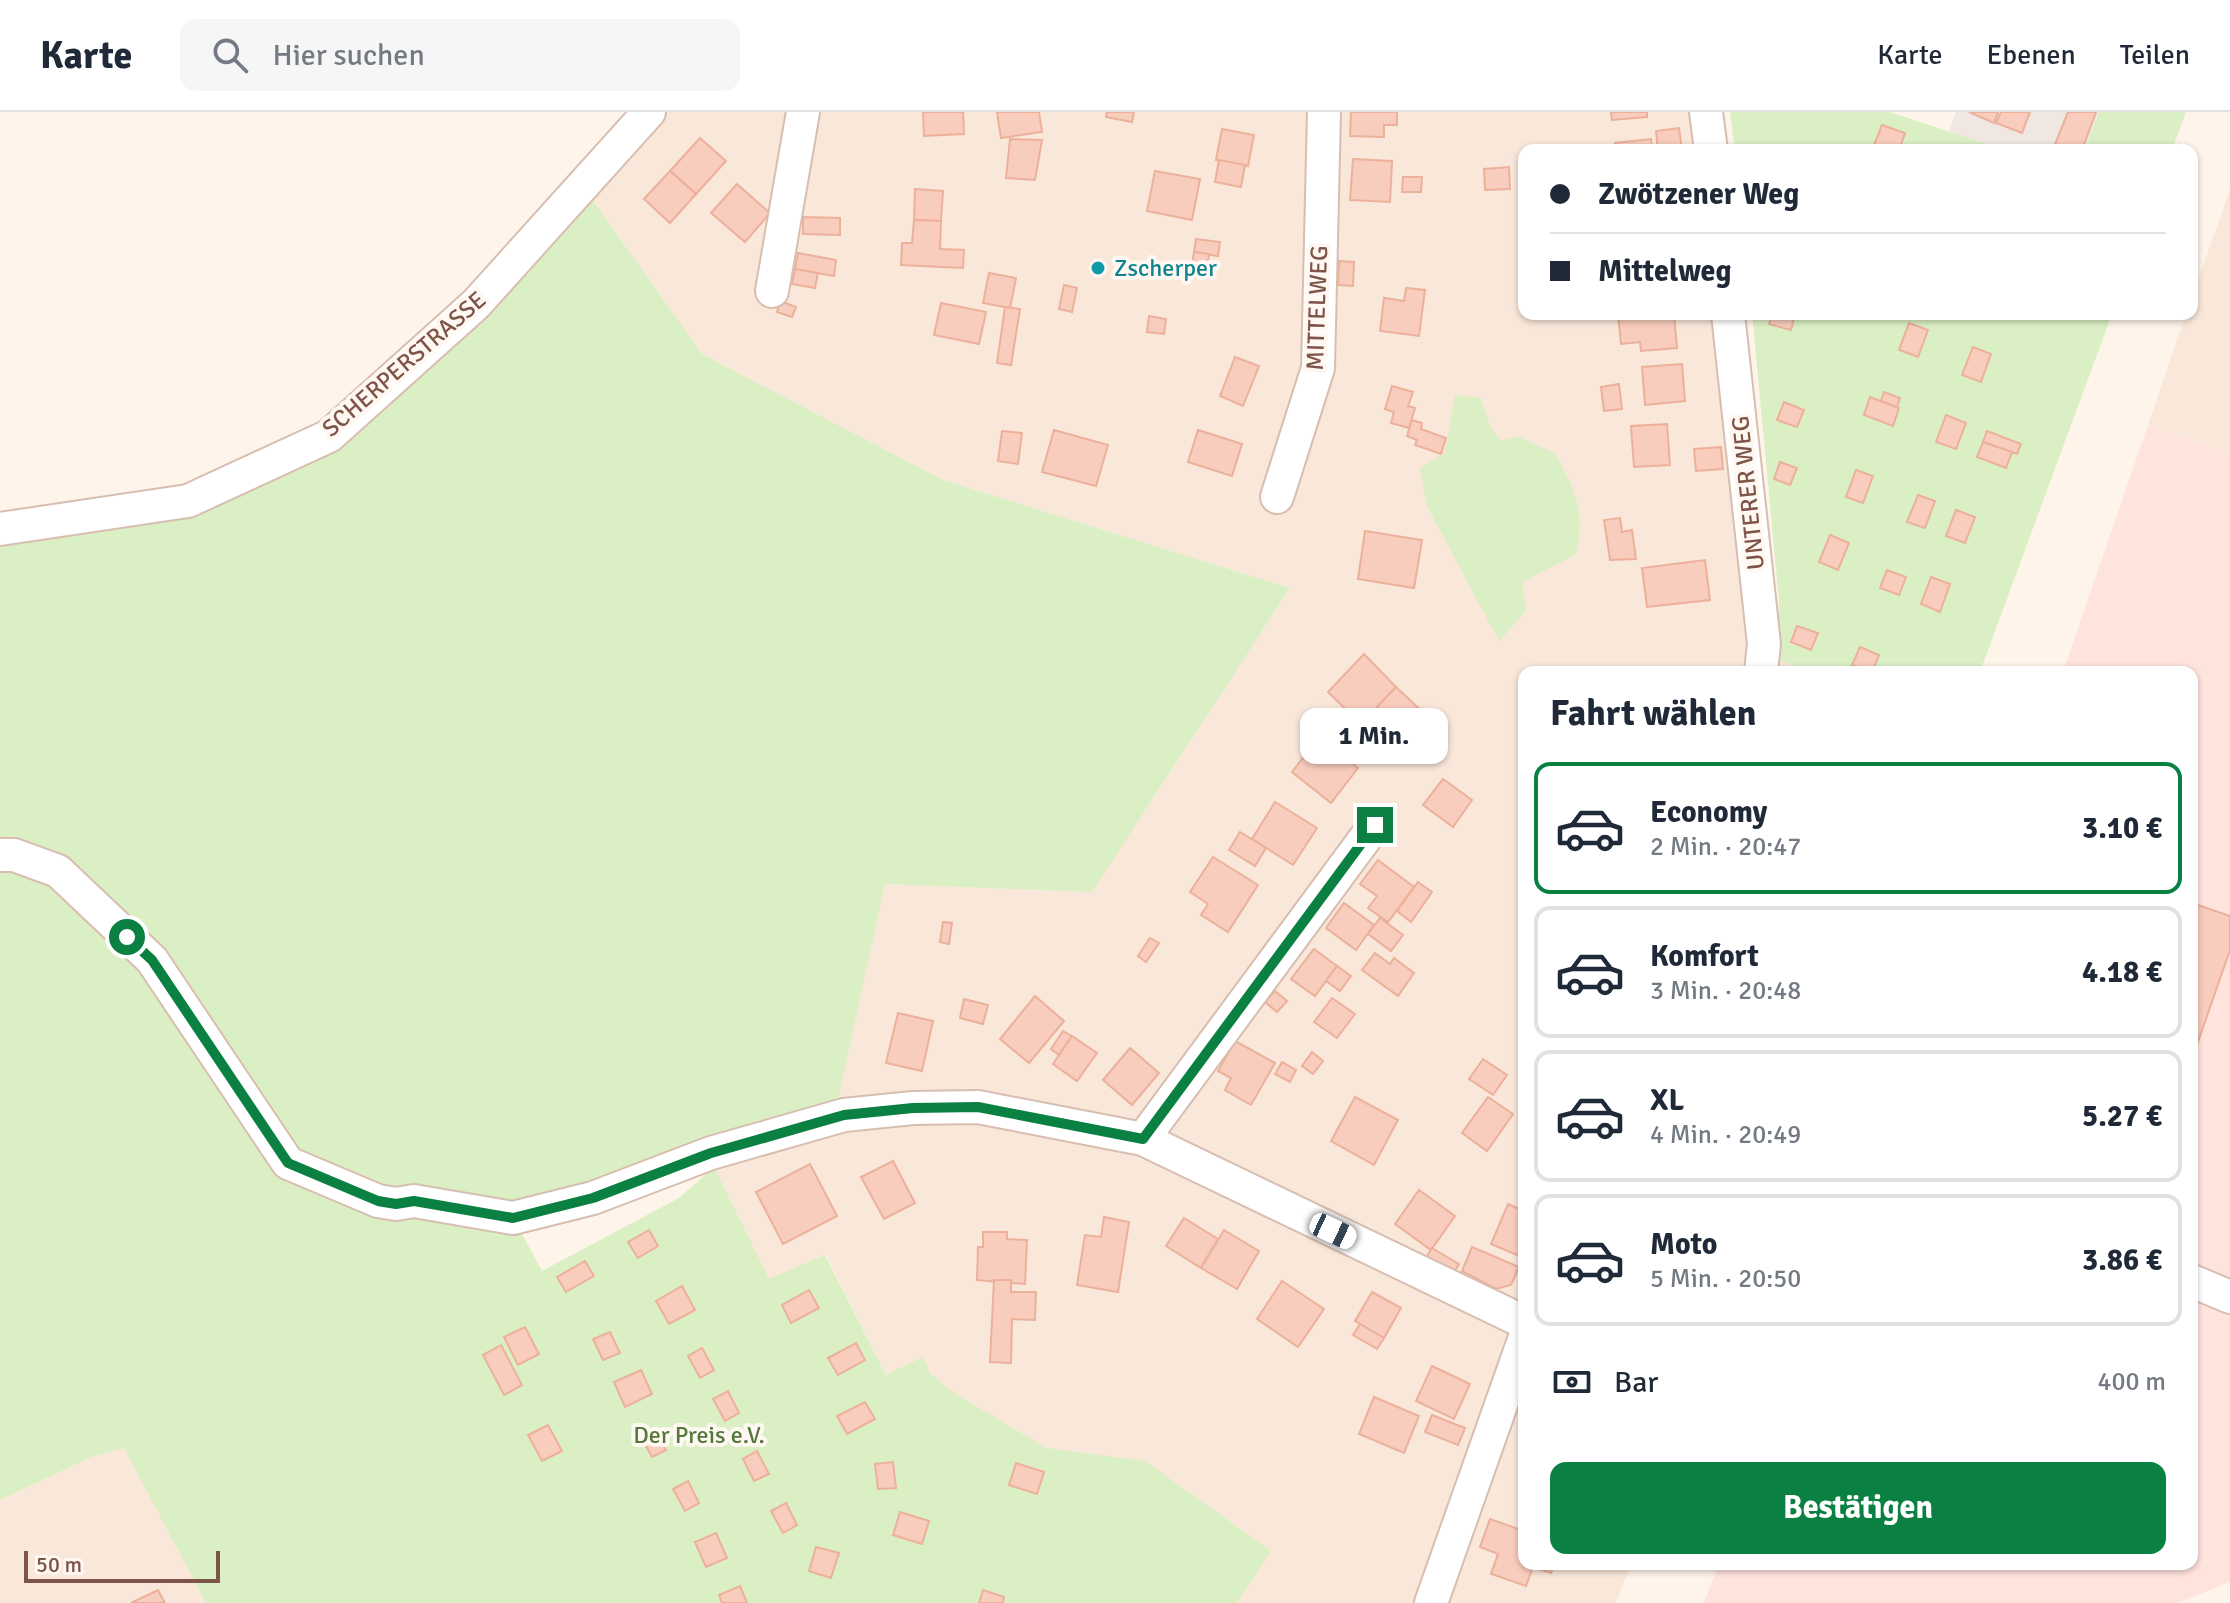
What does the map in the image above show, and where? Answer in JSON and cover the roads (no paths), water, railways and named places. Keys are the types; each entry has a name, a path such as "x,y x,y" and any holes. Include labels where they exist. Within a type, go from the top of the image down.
{"street":[{"name":"SCHERPERSTRASSE","path":"0,529 188,501 329,436 476,304 649,112"},
{"path":"772,291 803,112"},
{"name":"MITTELWEG","path":"1277,497 1318,368 1324,112"},
{"path":"1706,112 1710,144"},
{"name":"UNTERER WEG","path":"1729,320 1764,644 1762,666"},
{"path":"1143,1139 1375,825"},
{"path":"0,855 14,855 58,871 152,960 288,1163 378,1201 396,1204 414,1201 513,1218 593,1198 711,1153 844,1115 913,1108 978,1107 1143,1139 1518,1319"},
{"path":"2198,1284 2230,1297"},
{"path":"1431,1603 1518,1357"}],"place":[{"name":"Zscherper","path":"1098,268"}],"park label":[{"name":"Der Preis e.V.","path":"699,1435"}]}
